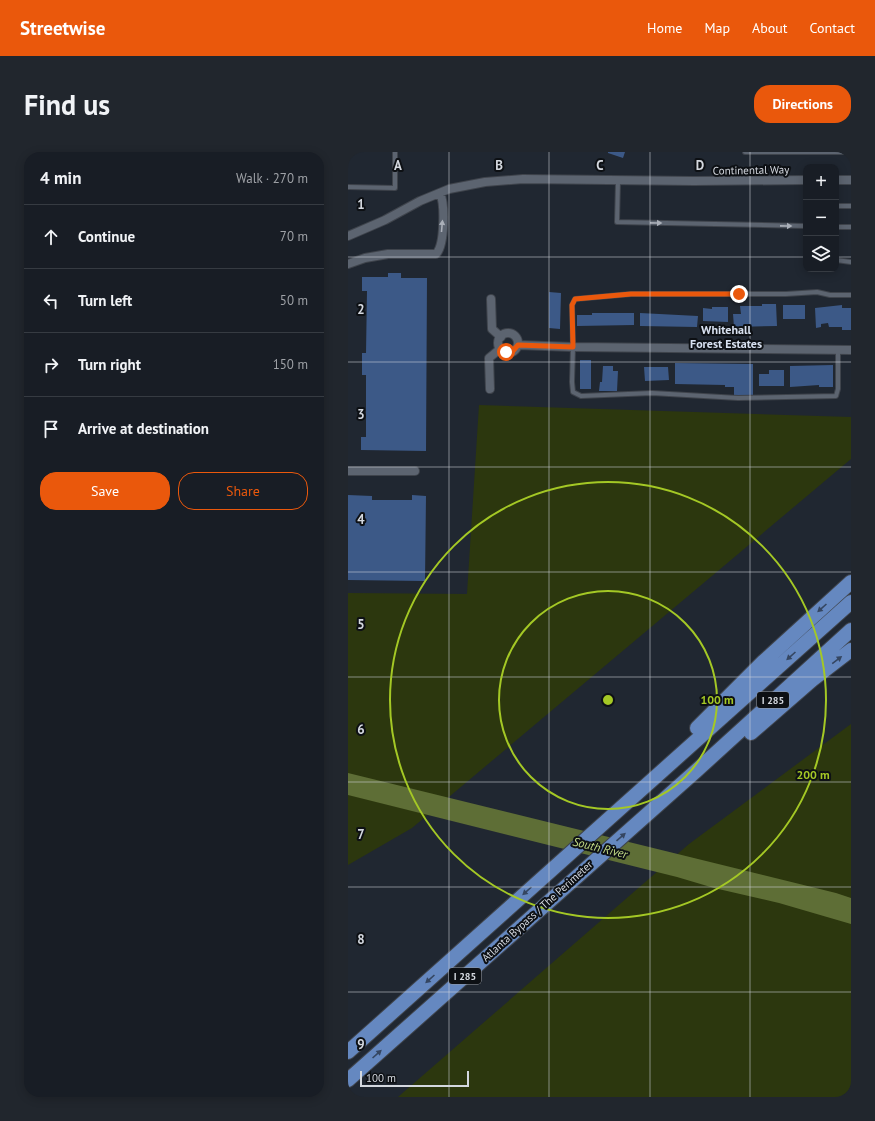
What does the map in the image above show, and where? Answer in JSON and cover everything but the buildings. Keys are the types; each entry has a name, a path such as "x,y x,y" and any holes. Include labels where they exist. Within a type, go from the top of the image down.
{"highway":[{"path":"604,822 763,662 851,582"},
{"name":"Atlanta Bypass / The Perimeter","path":"348,1052 851,602"},
{"name":"Atlanta Bypass / The Perimeter","path":"348,1080 696,771 851,630"},
{"path":"696,771 741,741 812,680 851,650"}],"street":[{"name":"Continental Way","path":"348,236 385,220 420,201 449,189 485,182 523,179 618,181 803,180"},
{"path":"839,180 851,180"},
{"path":"348,264 365,258 388,254 432,256 438,253 440,248 444,208 440,193"},
{"path":"491,300 492,329 501,337"},
{"path":"506,334 512,334 517,338 518,345 515,350 509,353 500,349 498,343 501,337 506,334"},
{"path":"518,345 851,350"},
{"path":"490,389 489,358 500,349"},
{"path":"348,471 415,471"}],"lane":[{"path":"348,187 395,188 395,152"},
{"path":"745,152 846,152"},
{"path":"618,181 616,222 803,226"},
{"path":"839,206 851,206"},
{"path":"839,226 851,227"},
{"path":"839,260 851,262"},
{"path":"838,350 838,389 836,396 738,398 652,393 581,396 574,392 573,387 572,305 575,299 631,294 786,294 817,292 830,295 851,295"}],"shaded area":[{"path":"479,405 851,417 851,459 412,828 348,865 348,593 467,594"},
{"path":"851,724 851,1097 398,1097 689,844"}],"water":[{"name":"South River","path":"348,773 836,893 851,898 851,924 779,903 714,888 677,877 348,795"}],"district":[{"name":"Whitehall Forest Estates","path":"726,337"}],"route":[{"path":"506,352 512,352 518,345 573,347 572,305 575,299 631,294 739,294"}]}
